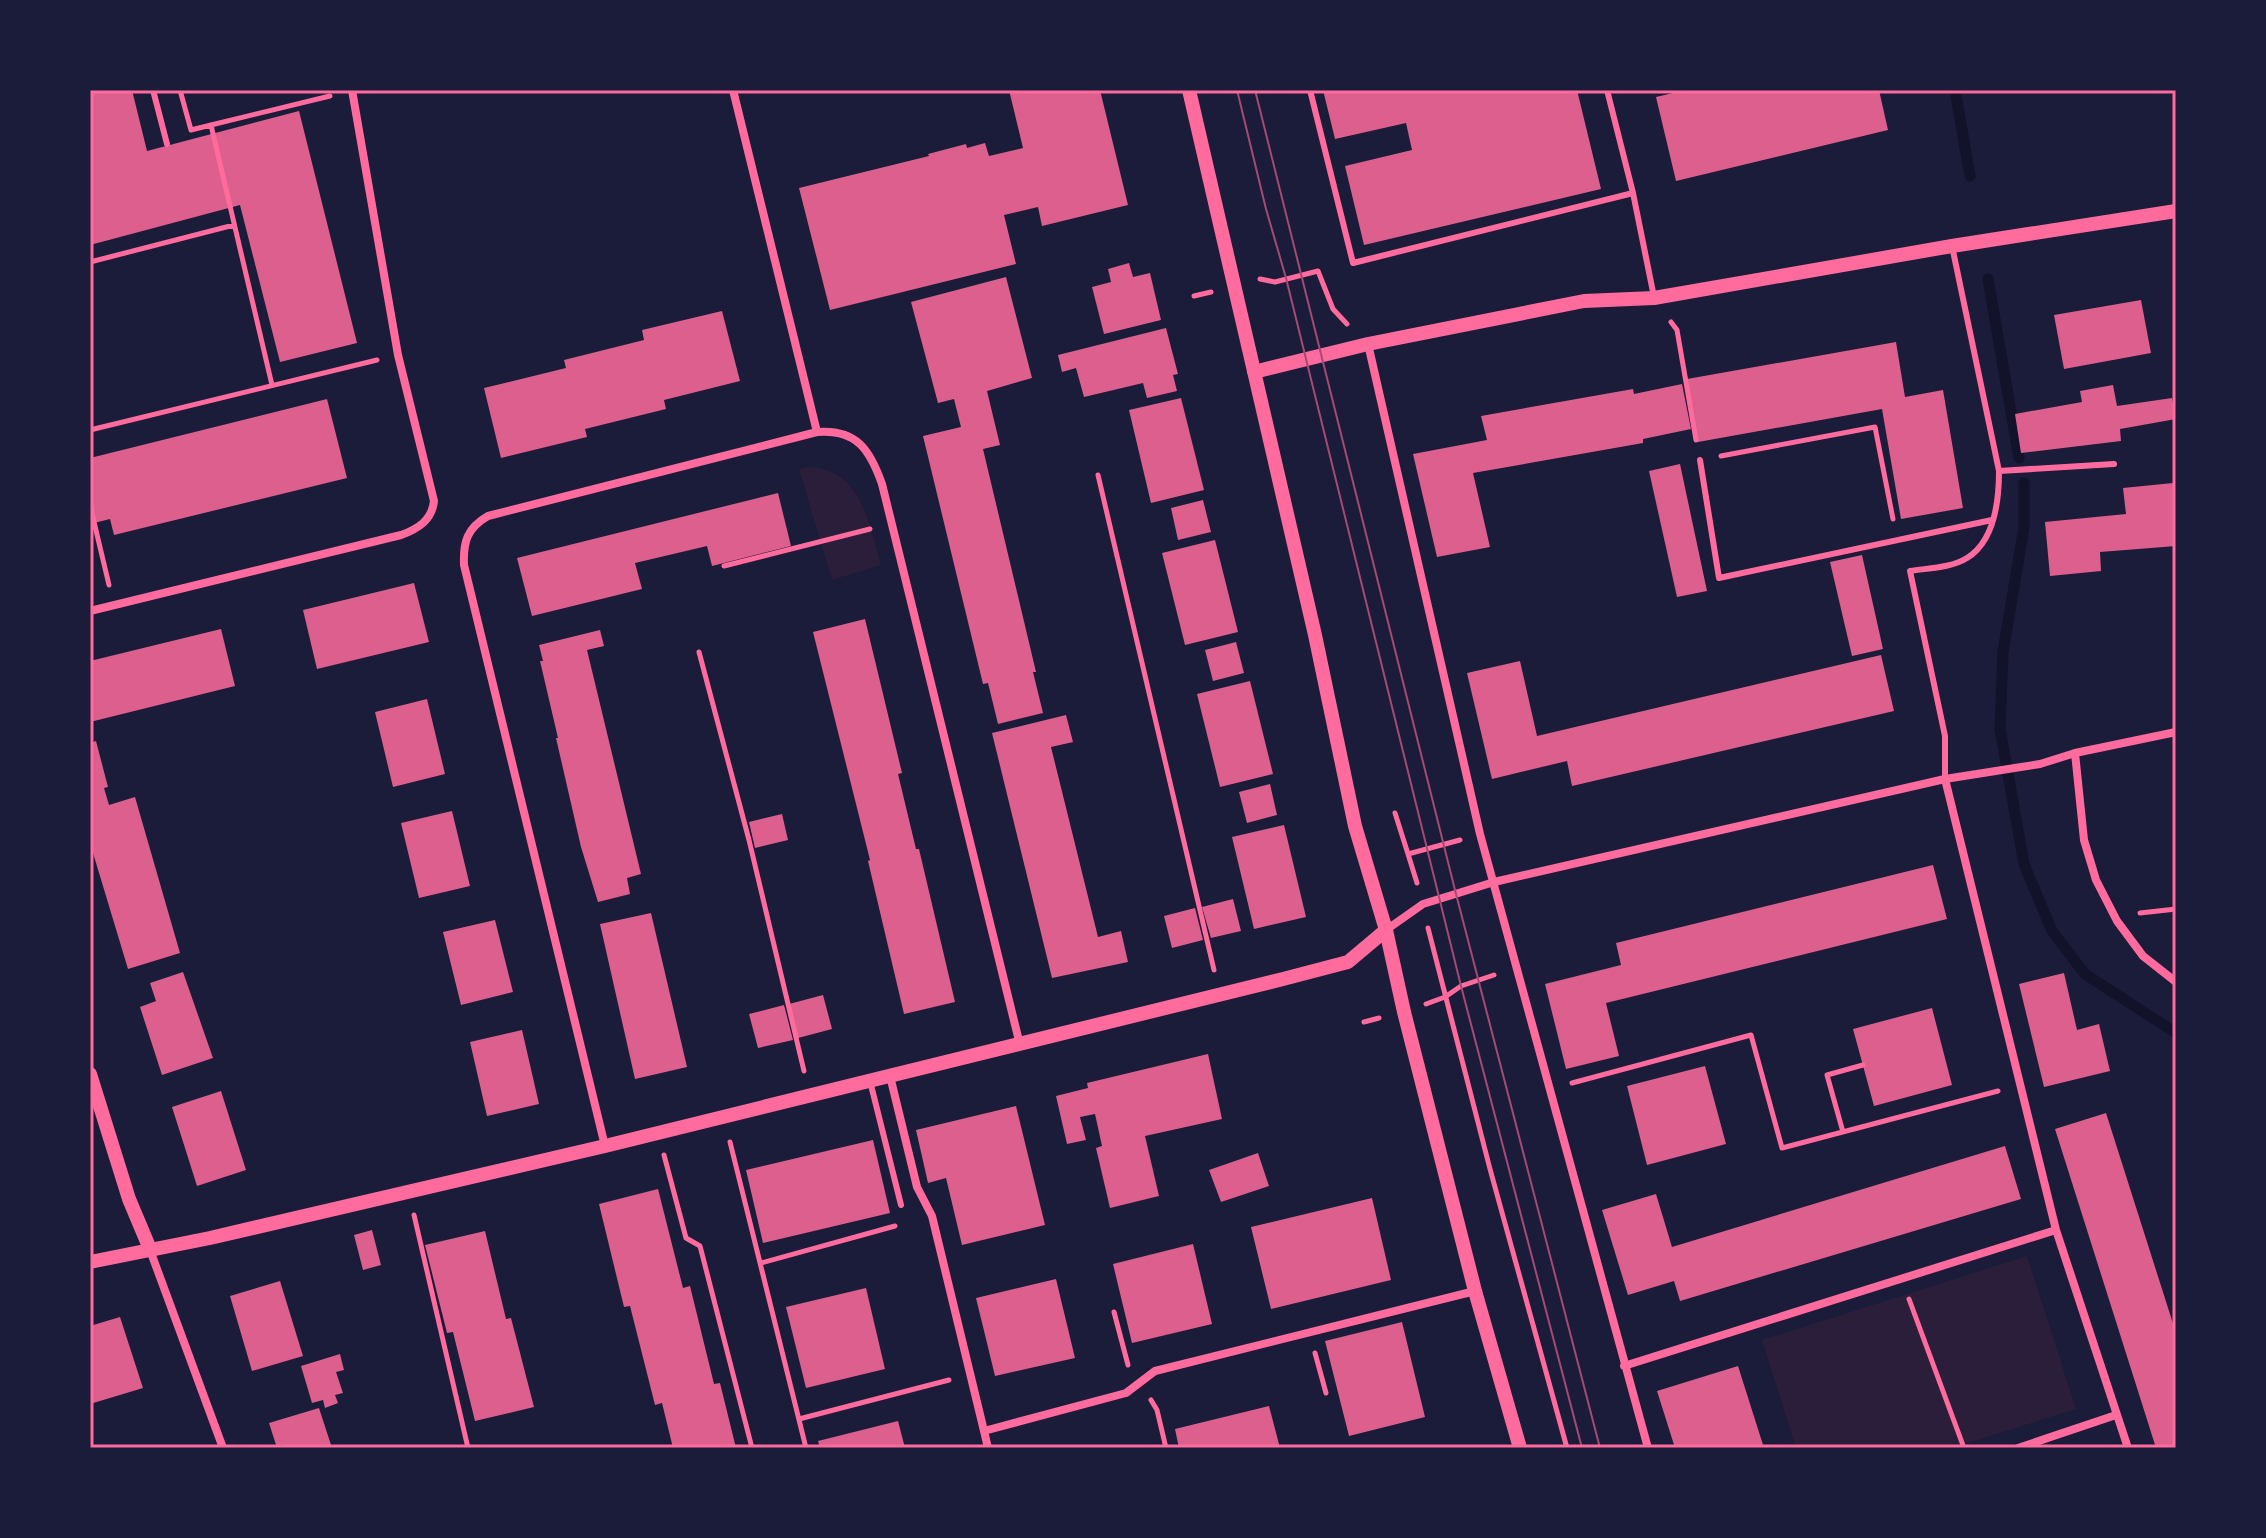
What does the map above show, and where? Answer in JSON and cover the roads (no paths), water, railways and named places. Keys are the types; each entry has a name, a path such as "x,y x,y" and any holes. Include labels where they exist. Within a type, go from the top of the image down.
{"street":[{"path":"90,611 401,535 420,527 433,511 434,501 398,355 352,90"},
{"path":"733,90 817,432"},
{"path":"1189,90 1315,635 1355,826 1386,930 1475,1291 1520,1448"},
{"path":"1254,372 1368,344 1584,301 1654,298 2176,211"},
{"path":"1368,344 1480,834 1648,1448"},
{"path":"605,1146 464,565 466,537 476,523 488,516 817,432 843,433 856,440 878,474 1020,1045"},
{"path":"90,1262 210,1238 658,1134 1348,962 1423,904 1494,882 1945,779 2040,764 2075,753 2176,732"},
{"path":"2075,753 2084,840 2096,880 2115,917 2143,956 2176,982"},
{"path":"1945,779 2056,1230 2128,1448"},
{"path":"90,1074 129,1199 223,1448"},
{"path":"890,1076 917,1187 932,1216 988,1448"},
{"path":"1624,1366 2056,1230"},
{"path":"984,1431 1126,1393 1155,1371 1475,1291"},
{"path":"2018,1448 2116,1415"}],"lane":[{"path":"153,90 167,144"},
{"path":"1310,90 1353,263 1633,193"},
{"path":"1607,90 1633,193 1654,298"},
{"path":"1945,779 1945,736 1910,571 1946,566 1968,558 1985,540 1999,499 1999,471 1952,246"},
{"path":"1700,460 1719,578 1992,520"},
{"path":"1999,471 2114,464"},
{"path":"870,1081 901,1205"}],"waterway":[{"path":"1955,90 1970,176"},
{"path":"1988,279 2019,458"},
{"path":"2024,483 2024,527 2003,652 2000,729 2024,864 2052,931 2085,974 2176,1033"}],"tram line":[{"path":"1237,90 1461,986 1582,1448"},
{"path":"1255,90 1456,894 1600,1448"}]}
